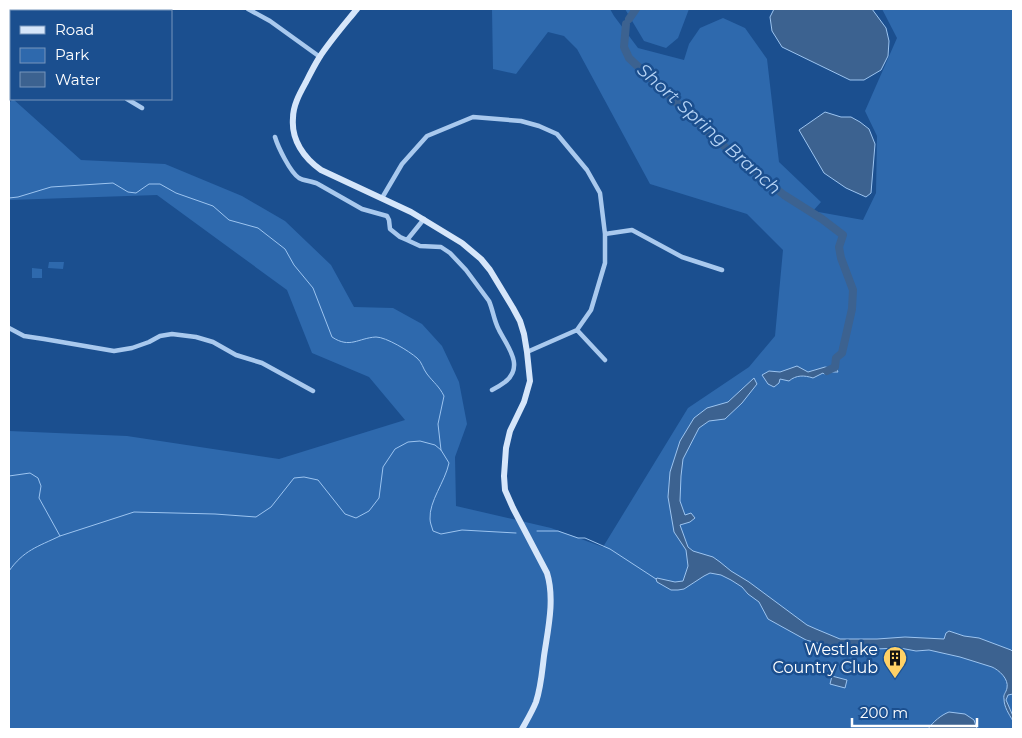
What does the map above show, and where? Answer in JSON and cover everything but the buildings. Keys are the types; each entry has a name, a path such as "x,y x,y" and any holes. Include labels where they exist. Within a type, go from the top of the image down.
{"street":[{"path":"248,9 270,21 320,57"},
{"path":"357,9 320,57 301,91 293,118 296,138 300,147 312,164 321,170 382,198 462,243 481,259 490,270 520,321 527,352 530,381 524,402 510,431 506,448 505,490 512,508 547,573 551,597 540,688 531,713 522,729"},
{"path":"129,100 142,108"},
{"path":"382,198 402,164 427,136 473,117 521,122 539,126 557,134 587,170 600,193 605,234 605,263 591,310 577,330 527,352"},
{"path":"275,137 280,151 296,176 318,184 362,209 387,216 390,229 400,237 420,246 441,247 450,253 466,270 489,301 496,323 511,351 514,364 514,369 505,382 492,390"},
{"path":"407,240 424,220"},
{"path":"605,234 632,230 682,257 722,270"},
{"path":"9,328 24,336 114,351 132,348 160,336 178,334 196,337 213,342 236,355 262,363 313,391"},
{"path":"577,330 605,360"}],"green space":[{"path":"492,9 610,9 638,48 684,60 689,44 700,28 723,18 745,28 767,59 779,162 821,202 813,211 863,220 876,193 877,136 865,111 897,38 882,9 1013,9 1013,729 9,729 9,431 127,436 279,459 405,420 369,377 312,353 287,290 157,195 9,200 9,103 12,100 81,160 165,164 242,196 285,221 331,265 354,307 393,308 422,324 442,346 459,382 467,424 455,457 456,506 551,528 603,547 688,408 749,367 775,336 783,250 747,214 650,184 577,49 564,36 548,32 516,74 493,69"},
{"path":"625,9 689,9 678,38 666,48 644,41"},
{"path":"49,262 64,262 63,269 48,268"},
{"path":"32,268 42,269 42,278 32,278"}],"water":[{"path":"774,9 872,9 886,28 889,41 888,56 881,70 864,80 850,80 782,47 772,31 770,17"},
{"path":"825,112 841,117 851,117 869,129 875,144 871,193 866,197 846,188 824,173 799,130"},
{"path":"797,366 808,372 835,366 838,372 823,373 813,378 797,377 789,381 780,379 779,383 774,387 768,384 762,375 769,371 780,372"},
{"path":"754,378 757,384 742,403 725,419 709,421 699,428 683,459 680,501 685,515 691,513 695,518 690,522 680,525 688,547 693,551 713,557 807,625 840,639 905,637 944,639 949,631 979,638 1011,650 1013,652 1013,694 1008,695 1006,700 1013,716 1013,721 1004,702 1007,688 1005,678 998,670 992,667 929,650 916,651 900,648 851,650 806,640 768,619 759,602 742,587 721,575 710,573 684,589 678,590 671,590 657,582 657,578 675,582 683,581 688,566 686,550 674,532 668,497 670,472 680,441 694,418 707,408 728,402"},
{"path":"832,676 847,680 845,688 830,684"},
{"path":"949,712 965,714 974,720 977,729 928,729 937,719"}],"waterway":[{"name":"Short Spring Branch","path":"629,19 636,9"},
{"name":"Short Spring Branch","path":"626,24 624,47 629,58 714,138 784,195 843,235 839,247 841,258 853,290 852,309 842,353 836,358 835,367 827,371"},
{"path":"9,198 51,187 113,183 128,192 136,193 149,184 160,184 176,193 213,206 229,220 258,228 285,249 294,265 313,288 332,337 349,343 376,337 386,339 419,360 444,396 438,424 441,450"},
{"path":"9,476 30,473 38,478 41,486 39,498 60,536 134,512 256,517 271,507 294,478 304,477 318,480 345,514 356,518 369,511 379,498 383,467 395,449 408,442 420,441 435,445 441,450 449,463 430,512 433,531 441,534 462,530 516,533"},
{"path":"537,531 558,531 578,538 585,538 610,549 656,579"},
{"path":"9,571 20,558 38,546 60,536"}],"place":[{"name":"Westlake Country Club","path":"895,679"}]}
